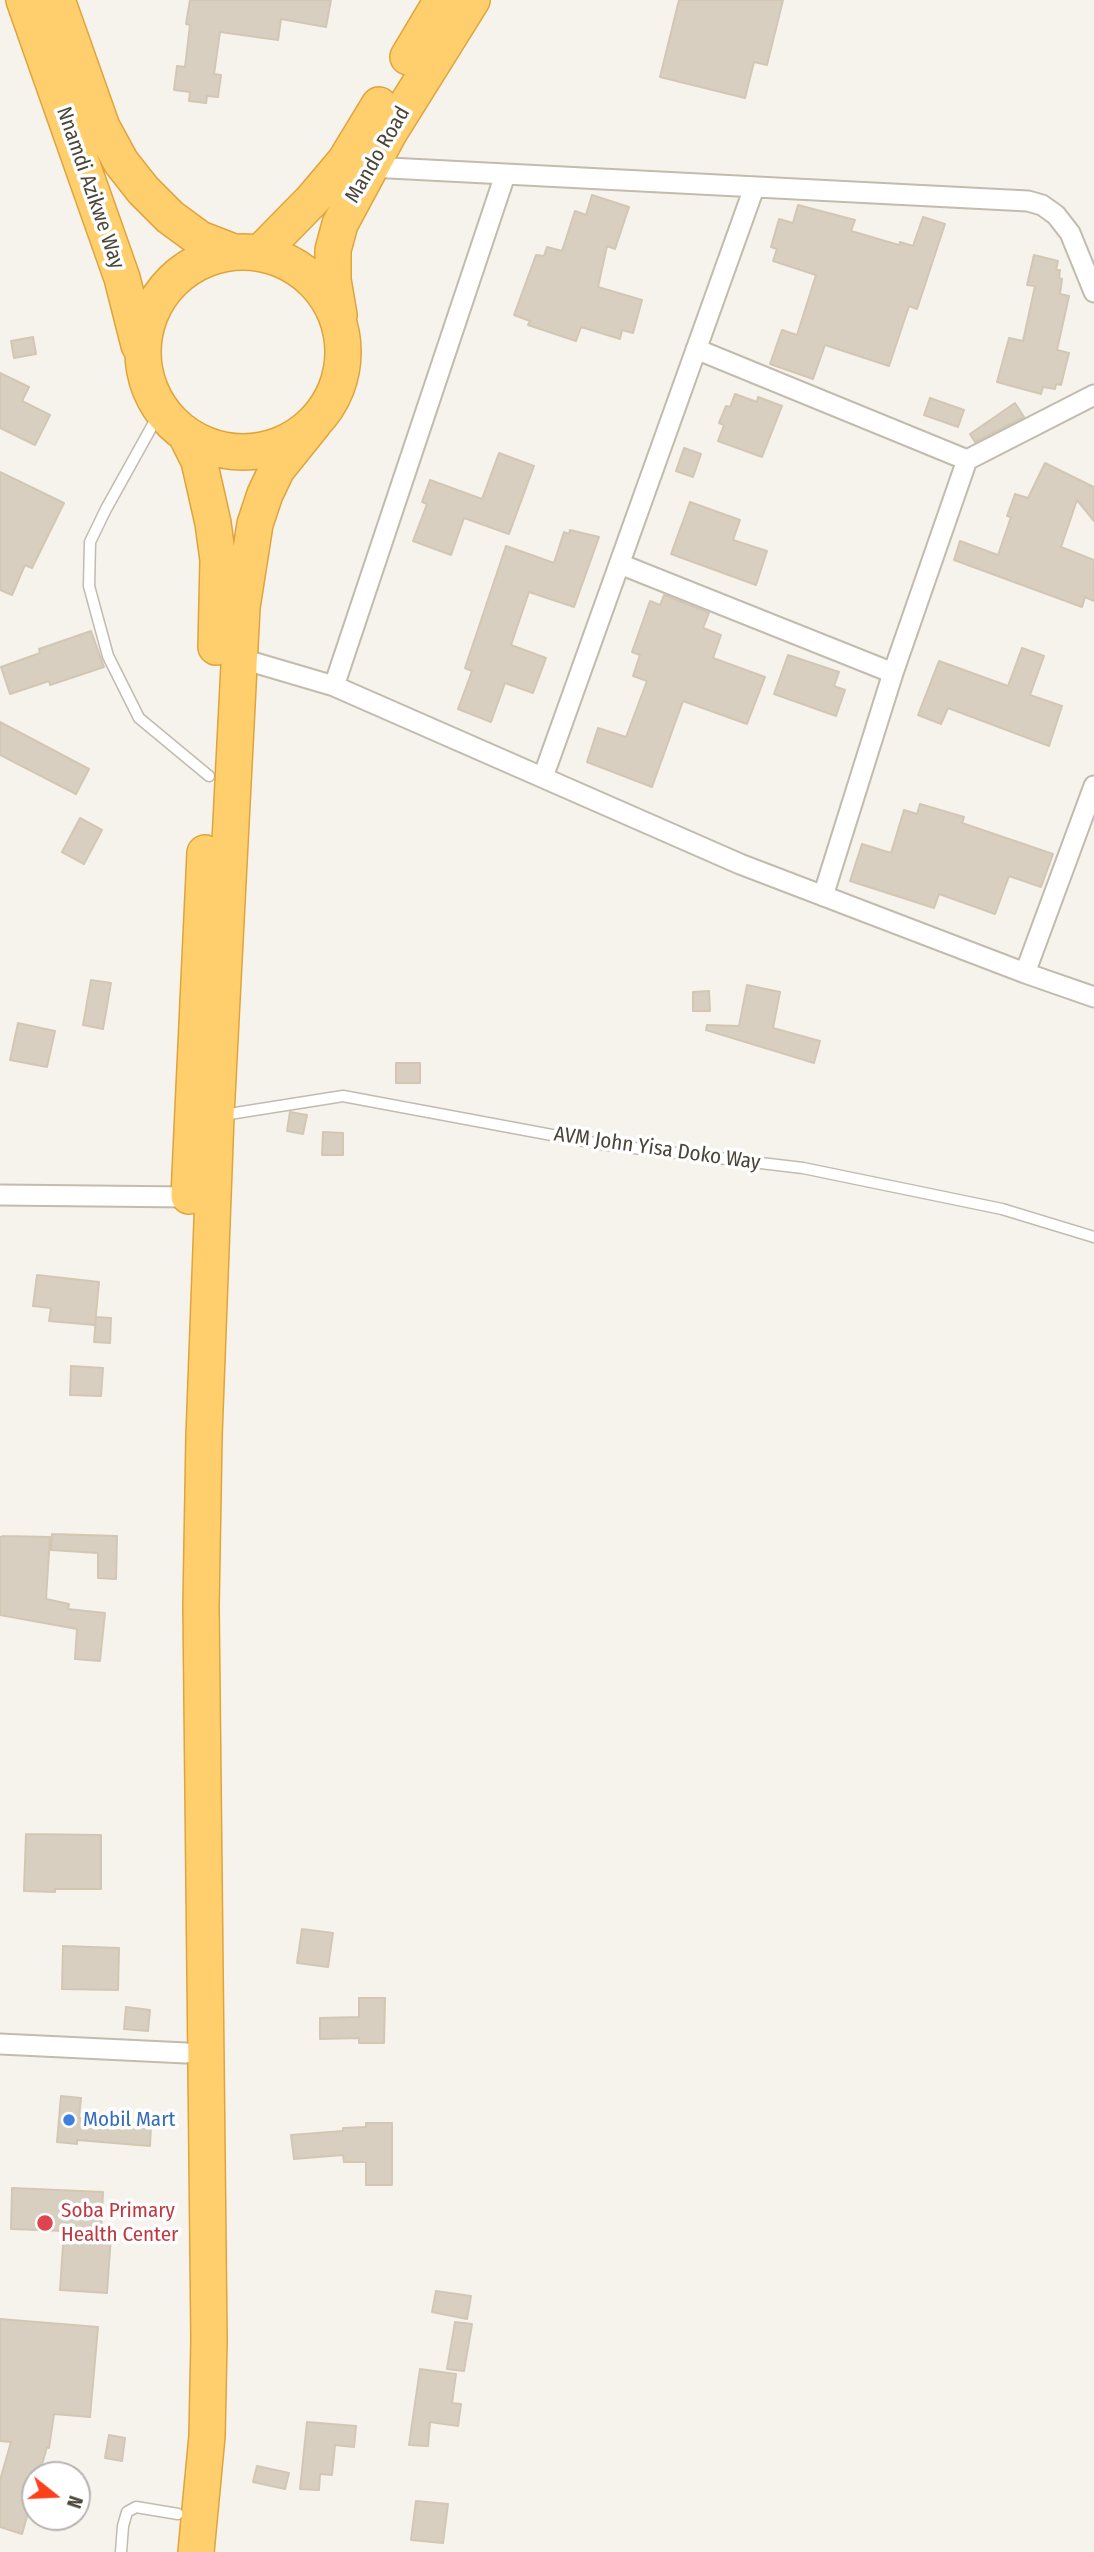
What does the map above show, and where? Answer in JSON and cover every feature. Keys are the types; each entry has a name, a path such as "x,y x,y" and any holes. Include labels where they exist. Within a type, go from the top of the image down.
{"highway":[{"name":"Nnamdi Azikwe Way","path":"24,0 122,278 133,315 146,379"},
{"name":"Nnamdi Azikwe Way","path":"57,0 102,127 121,162 142,190 170,217 200,239 246,252"},
{"name":"Mando Road","path":"246,252 313,199 345,161 442,0"},
{"name":"Mando Road","path":"340,325 333,280 333,250 340,223 370,167 472,0"},
{"path":"175,2552 190,2351 180,1740 182,1448 189,1197 218,560 207,487 199,461 186,435 161,411 146,379 143,344 151,311 170,282 198,262 246,252 296,265 324,291 340,325 343,360 334,394 277,469 258,514 242,607 216,1116 204,1436 201,1606 209,2340 206,2436 196,2552"},
{"path":"186,435 218,449 252,452 286,443 314,423"}],"street":[{"path":"370,167 1028,201 1042,205 1056,215 1070,233 1094,292"},
{"path":"334,686 505,175"},
{"path":"543,777 754,188"},
{"path":"696,349 967,460"},
{"path":"823,896 893,673 967,460 1094,395"},
{"path":"620,564 893,673"},
{"path":"239,658 334,686 740,864 1094,998"},
{"path":"1025,973 1094,786"},
{"path":"0,1195 189,1197"},
{"path":"0,2044 186,2053"}],"lane":[{"path":"161,411 90,542 89,586 108,656 139,718 209,776"},
{"name":"AVM John Yisa Doko Way","path":"216,1116 344,1096 600,1144 803,1168 1002,1209 1094,1237"},
{"path":"121,2552 127,2512 136,2507 178,2514"}],"building":[{"path":"190,0 331,0 326,27 281,19 278,40 220,32 214,74 221,75 218,97 207,96 206,103 189,101 190,92 174,90 177,66 185,67 190,25 186,24"},
{"path":"679,0 783,0 767,65 754,62 745,98 660,77"},
{"path":"592,195 629,207 615,249 607,246 598,287 642,300 633,333 622,330 620,339 581,327 576,341 528,325 530,321 514,315 536,255 544,256 547,247 562,251 575,211 586,215"},
{"path":"798,205 855,220 851,231 899,245 900,242 913,246 923,217 945,224 917,309 909,306 889,366 825,345 813,379 770,364 782,330 797,335 816,275 773,261 777,249 771,247 779,219 793,223"},
{"path":"1034,255 1058,261 1056,270 1060,270 1059,278 1062,279 1060,294 1069,296 1057,350 1069,353 1061,385 1056,384 1055,389 1043,387 1041,394 997,382 1009,338 1023,341 1035,286 1027,285"},
{"path":"33,337 36,354 14,358 11,341"},
{"path":"0,373 29,387 22,401 50,415 35,445 0,428"},
{"path":"735,394 757,402 758,397 782,406 762,457 718,441 724,425 719,423"},
{"path":"930,398 964,410 958,427 924,415"},
{"path":"1015,403 1024,417 975,442 970,434"},
{"path":"684,448 701,454 693,477 676,471"},
{"path":"499,453 534,466 509,534 464,518 451,555 413,541 427,504 422,502 430,480 482,499"},
{"path":"1045,463 1094,487 1094,521 1077,500 1061,547 1094,560 1094,601 1085,597 1082,607 954,560 960,541 998,555 1011,517 1007,516 1015,494 1028,498"},
{"path":"0,472 64,503 32,568 25,565 12,595 0,590"},
{"path":"690,502 740,520 733,540 767,551 756,585 671,554"},
{"path":"570,530 599,537 574,607 529,592 511,645 546,658 533,693 505,683 491,722 458,709 472,671 465,668 506,546 554,563 564,532 569,534"},
{"path":"664,595 709,613 703,628 721,635 713,658 765,677 747,724 683,701 652,787 587,762 598,728 626,737 647,681 633,676 640,655 632,652 650,601 660,605"},
{"path":"91,631 104,667 50,685 49,681 10,694 1,667 40,653 39,649"},
{"path":"1022,648 1044,656 1030,695 1062,706 1049,746 948,708 941,724 918,715 939,661 1008,686"},
{"path":"788,655 839,672 834,686 845,690 836,716 774,694"},
{"path":"0,722 89,769 76,794 0,755"},
{"path":"920,804 964,817 962,823 1053,854 1041,887 1009,876 995,914 939,894 934,908 850,881 862,844 891,853 904,810 917,814"},
{"path":"80,818 102,830 84,864 62,852"},
{"path":"91,980 111,983 103,1029 83,1025"},
{"path":"747,985 780,992 773,1028 820,1041 814,1063 706,1030 707,1025 739,1026"},
{"path":"709,991 710,1011 693,1011 693,992"},
{"path":"18,1023 55,1031 47,1067 10,1060"},
{"path":"396,1063 420,1063 420,1083 396,1083"},
{"path":"290,1112 307,1115 303,1134 287,1131"},
{"path":"323,1132 343,1133 343,1155 322,1155"},
{"path":"37,1275 99,1282 95,1325 49,1321 51,1308 33,1306"},
{"path":"96,1317 111,1318 110,1343 94,1342"},
{"path":"71,1366 103,1368 101,1396 70,1395"},
{"path":"52,1534 117,1536 116,1579 98,1578 98,1553 51,1550"},
{"path":"0,1537 50,1537 46,1599 69,1604 68,1609 105,1613 100,1661 75,1659 77,1629 0,1615"},
{"path":"26,1834 101,1835 101,1889 24,1891"},
{"path":"302,1929 333,1933 328,1967 297,1963"},
{"path":"63,1946 119,1948 118,1990 62,1989"},
{"path":"359,1998 385,1998 384,2043 359,2043 359,2038 320,2039 320,2018 359,2017"},
{"path":"126,2007 150,2010 148,2031 124,2029"},
{"path":"61,2096 81,2098 79,2118 151,2125 150,2146 77,2140 77,2144 57,2142"},
{"path":"366,2123 392,2123 392,2185 366,2185 366,2162 344,2162 343,2155 294,2159 291,2135 343,2131 343,2128 366,2127"},
{"path":"12,2188 103,2192 101,2235 111,2236 107,2293 60,2290 64,2231 11,2229"},
{"path":"436,2291 471,2296 467,2319 432,2312"},
{"path":"0,2319 98,2327 90,2417 54,2414 49,2448 47,2447 43,2461 21,2461 22,2534 0,2527 0,2480 11,2442 0,2441"},
{"path":"455,2322 472,2324 464,2371 447,2369"},
{"path":"420,2369 456,2374 452,2403 461,2404 458,2426 430,2422 428,2446 409,2445"},
{"path":"307,2422 356,2426 354,2447 335,2445 332,2475 320,2474 319,2490 300,2489"},
{"path":"109,2435 125,2438 122,2461 105,2458"},
{"path":"257,2466 289,2473 285,2489 253,2482"},
{"path":"416,2501 448,2504 443,2543 411,2540"}],"place":[{"name":"Mobil Mart","path":"69,2120"},
{"name":"Soba Primary Health Center","path":"45,2223"}]}
